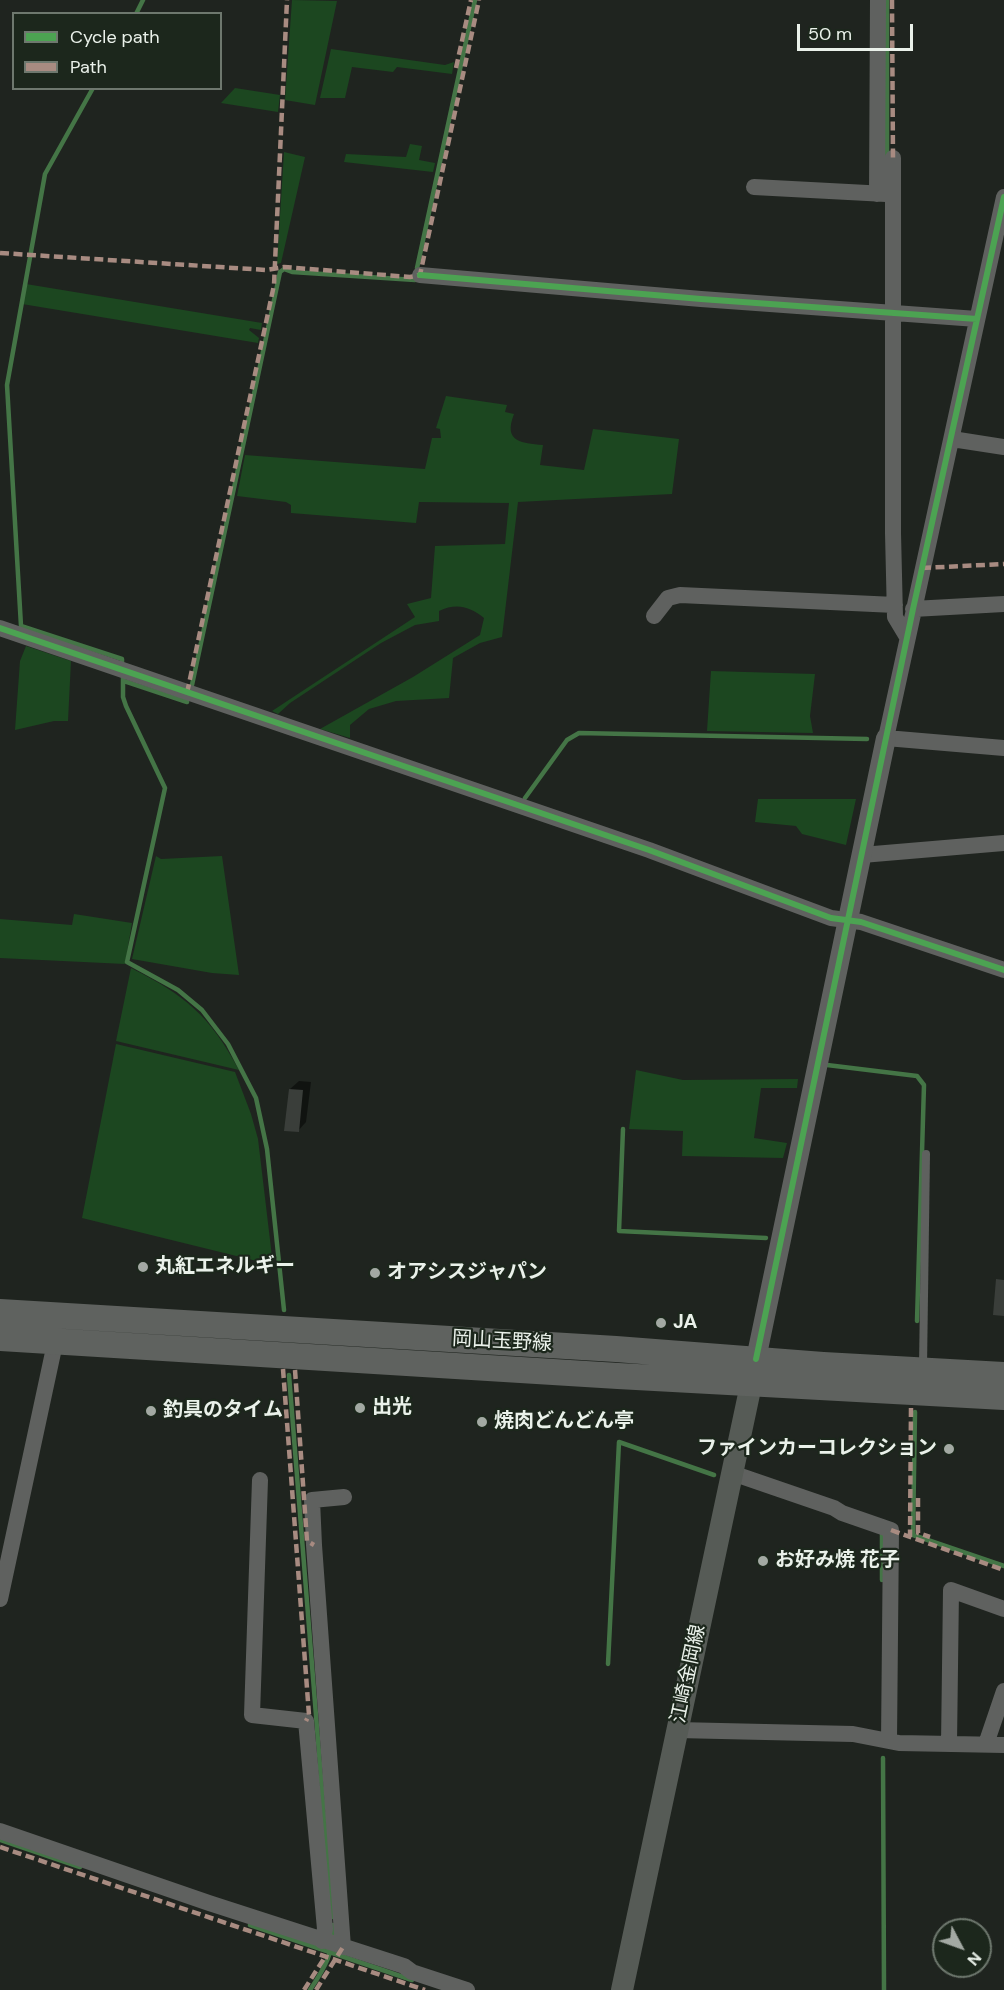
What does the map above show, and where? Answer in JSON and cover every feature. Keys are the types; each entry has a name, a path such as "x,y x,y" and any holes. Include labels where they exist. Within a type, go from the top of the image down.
{"main road":[{"name":"岡山玉野線","path":"0,1312 754,1371 1004,1397"},
{"name":"岡山玉野線","path":"0,1338 754,1371 823,1365 1004,1375"},
{"name":"江崎金岡線","path":"622,1990 754,1371"}],"street":[{"path":"878,0 892,313 895,616 907,637"},
{"path":"885,194 893,158"},
{"path":"754,187 885,194"},
{"path":"754,1371 907,637 1004,197"},
{"path":"420,275 977,319"},
{"path":"952,439 1004,447"},
{"path":"654,616 669,598 680,595 895,605"},
{"path":"913,609 1004,604"},
{"path":"0,628 649,850 831,918 861,922 1004,970"},
{"path":"886,738 1004,748"},
{"path":"862,855 1004,843"},
{"path":"0,1599 60,1315"},
{"path":"732,1473 891,1530 889,1741"},
{"path":"260,1480 252,1715 306,1720 325,1929 333,1944"},
{"path":"333,1944 312,1500 344,1497"},
{"path":"949,1744 951,1590 1004,1609"},
{"path":"986,1744 1004,1691"},
{"path":"677,1730 853,1734 889,1741 1004,1745"},
{"path":"0,1832 404,1966 412,1972 467,1990"}],"lane":[{"path":"923,1371 926,1154"}],"green space":[{"path":"292,0 337,1 315,105 285,100"},
{"path":"331,49 445,65 454,62 452,74 397,67 393,72 352,67 345,98 320,98"},
{"path":"235,88 280,95 278,112 221,103"},
{"path":"410,144 422,146 419,160 435,163 433,172 344,162 346,154 406,157"},
{"path":"284,152 305,157 281,263 277,264"},
{"path":"26,284 262,323 261,330 250,328 249,330 259,338 258,343 22,304"},
{"path":"446,396 507,405 505,412 514,414 511,423 513,436 521,442 543,445 540,465 584,470 593,429 679,439 672,494 518,502 502,637 480,643 453,658 449,698 396,701 369,709 350,725 350,738 320,729 413,677 480,635 484,618 462,607 451,607 439,611 439,621 415,625 381,643 290,703 278,714 272,711 415,617 407,604 431,598 435,546 505,544 509,503 419,502 416,523 291,513 291,505 286,502 237,496 245,455 425,469 432,438 441,438 440,429 436,428"},
{"path":"26,646 71,661 68,721 54,721 15,730 20,661"},
{"path":"711,671 815,674 810,716 813,733 707,731"},
{"path":"758,799 856,799 846,845 802,834 796,826 755,822"},
{"path":"156,856 161,859 222,856 239,975 212,973 132,959"},
{"path":"74,914 132,923 125,964 0,958 0,919 72,925"},
{"path":"131,968 167,988 194,1009 217,1035 239,1070 116,1041"},
{"path":"116,1044 235,1072 258,1139 273,1265 82,1218"},
{"path":"636,1070 683,1080 798,1079 797,1088 761,1088 754,1138 787,1143 783,1158 682,1156 683,1131 629,1129"}],"building":[{"path":"289,1089 303,1090 299,1132 284,1131"},
{"path":"996,1279 1004,1280 1004,1316 993,1315"}],"waterway":[{"path":"137,12 143,0"},
{"path":"417,268 475,0"},
{"path":"887,0 887,158"},
{"path":"92,90 45,174 7,385 21,626 122,659 122,666"},
{"path":"192,685 280,272 284,269 292,272 415,280 415,278"},
{"path":"123,674 123,697 126,706 165,788 127,962 178,990 202,1010 228,1044 256,1098 267,1149 284,1310"},
{"path":"124,681 187,702 187,700"},
{"path":"525,798 567,740 579,733 867,739"},
{"path":"827,1065 917,1076 924,1085 917,1321"},
{"path":"623,1129 619,1231 766,1238"},
{"path":"289,1375 332,1917"},
{"path":"915,1412 913,1535 1004,1566"},
{"path":"608,1664 619,1442 714,1475"},
{"path":"882,1531 882,1580"},
{"path":"883,1758 884,1990"},
{"path":"0,1840 80,1867"},
{"path":"250,1925 412,1980"},
{"path":"310,1990 328,1959 333,1925"}],"marked path":[{"path":"187,693 274,285 287,0"},
{"path":"456,68 471,0"},
{"path":"0,253 266,270 284,267 410,277 420,275 479,0"},
{"path":"892,0 893,158"},
{"path":"922,568 1004,564"},
{"path":"283,1369 309,1715 306,1721"},
{"path":"295,1370 307,1541 314,1545"},
{"path":"911,1408 910,1537 1004,1570"},
{"path":"918,1498 918,1533 930,1537"},
{"path":"891,1530 910,1537"},
{"path":"0,1847 425,1990"},
{"path":"316,1990 343,1947"},
{"path":"304,1990 325,1957"}],"cycle path":[{"path":"756,1359 913,609 1004,197"},
{"path":"420,275 977,319"},
{"path":"0,628 649,850 831,918 861,922 1004,970"}],"place":[{"name":"丸紅エネルギー","path":"143,1267"},
{"name":"オアシスジャパン","path":"375,1273"},
{"name":"JA","path":"661,1323"},
{"name":"出光","path":"360,1408"},
{"name":"釣具のタイム","path":"151,1411"},
{"name":"焼肉どんどん亭","path":"482,1422"},
{"name":"ファインカーコレクション","path":"949,1449"},
{"name":"お好み焼 花子","path":"763,1561"}]}
